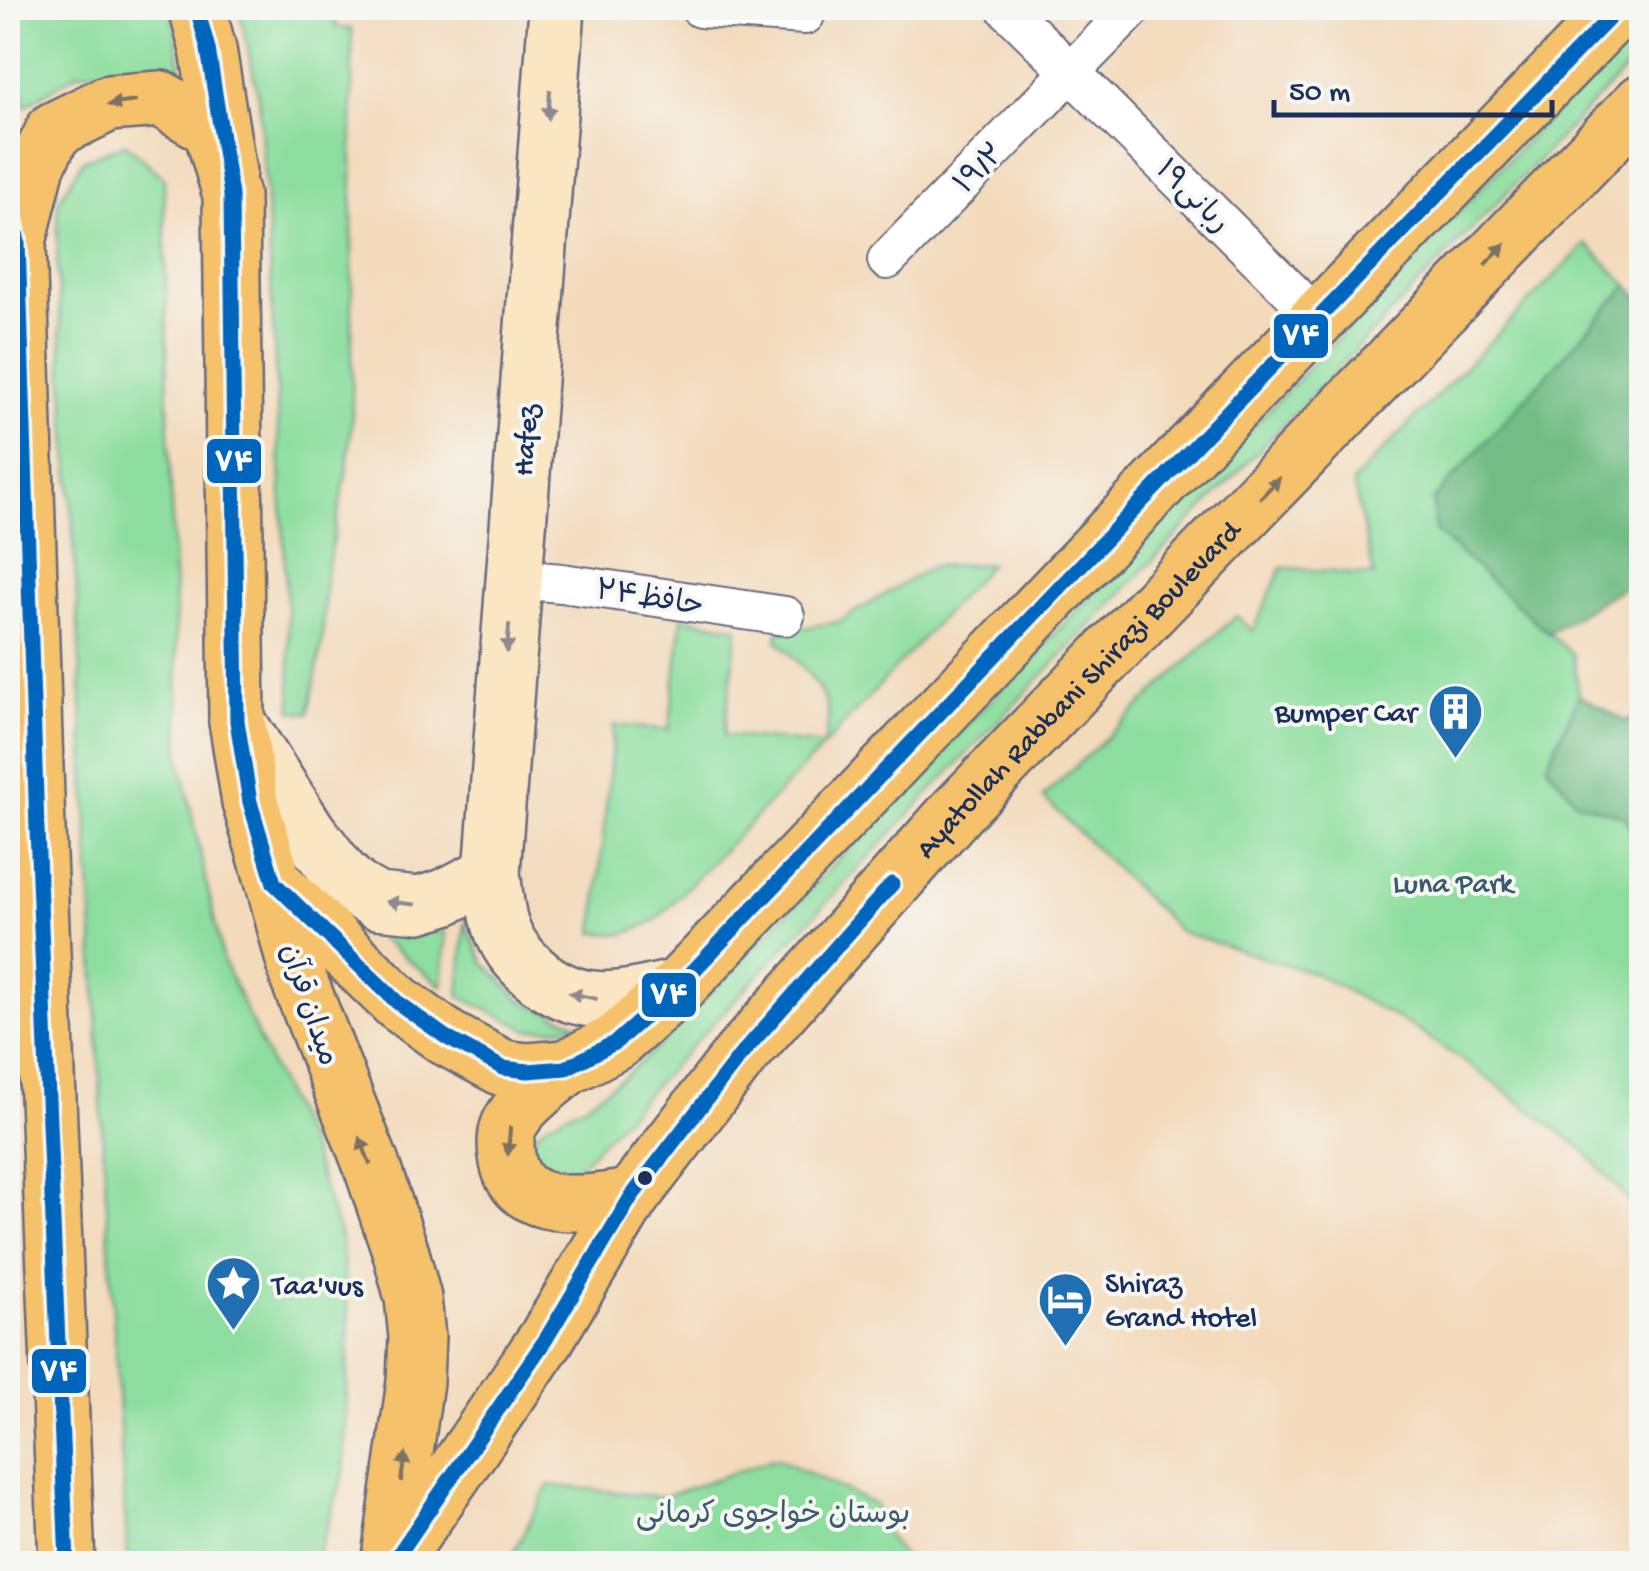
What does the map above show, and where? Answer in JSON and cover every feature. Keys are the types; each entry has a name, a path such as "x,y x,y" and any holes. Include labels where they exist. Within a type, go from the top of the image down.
{"main road":[{"path":"198,8 231,195"},
{"name":"Hafez","path":"557,8 492,874 503,933 519,960 549,986 585,999 622,1000 678,987"},
{"path":"631,1197 580,1204 546,1200 521,1188 510,1170 504,1144 512,1118 566,1068 616,1042 678,987 1618,8"},
{"path":"67,1564 13,218 54,130 109,104 161,99 211,128 231,195"},
{"name":"Ayatollah Rabbani Shirazi Boulevard","path":"391,1564 546,1339 631,1197 739,1057 957,810 1642,102"},
{"name":"میدان قرآن","path":"231,195 238,721 250,802 298,980 371,1164 413,1298 415,1382 391,1564"},
{"path":"238,721 317,845 356,889 376,900 419,905 492,874"},
{"path":"274,883 398,1003 447,1038 504,1068 566,1068"}],"street":[{"path":"700,8 804,15"},
{"name":"ربانی۱۹","path":"1006,8 1318,318"},
{"name":"۱۹/۲","path":"887,260 1133,8"},
{"name":"حافظ۲۴","path":"514,578 785,616"}],"green space":[{"path":"8,8 172,8 182,80 130,67 78,73 25,106 8,37"},
{"path":"239,8 337,8 336,27 352,29 352,417 347,469 326,574 322,642 309,713 292,711 259,100"},
{"path":"1641,21 1641,53 933,789 576,1169 545,1176 530,1150 534,1135 626,1075 666,1039"},
{"path":"126,144 164,178 180,758 223,961 311,1152 341,1240 349,1324 344,1473 315,1563 128,1563 57,267 58,202 83,160"},
{"name":"Luna Park","path":"1586,244 1628,285 1433,501 1436,532 1573,655 1579,695 1547,766 1577,802 1624,816 1641,851 1641,1214 1583,1149 1416,1029 1314,973 1180,932 1043,797 1236,616 1253,631 1282,567 1374,576 1353,481"},
{"path":"1628,285 1642,300 1641,576 1548,633 1436,532 1433,500"},
{"path":"990,564 825,745 656,920 626,934 594,933 614,725 669,730 682,618 738,628 724,735 824,745 826,703 808,673 777,640 778,632 838,622 933,566"},
{"path":"1579,695 1626,721 1641,713 1641,851 1624,816 1577,802 1547,765"},
{"path":"348,914 371,924 446,933 442,986"},
{"path":"465,923 484,963 522,1001 583,1026 529,1030 459,996"},
{"name":"بوستان خواجوی کرمانی","path":"776,1458 875,1505 883,1530 908,1563 508,1563 549,1485 663,1497"}],"transit line":[{"name":"۷۴","path":"197,8 208,49 231,195 237,721 250,802 274,883 398,1003 447,1038 503,1068 528,1071 566,1068 616,1042 678,987 1619,8"},
{"name":"۷۴","path":"8,194 18,242 67,1564"},
{"name":"۷۴","path":"392,1564 546,1339 631,1197 739,1057 892,884"}],"place":[{"name":"Bumper Car","path":"1456,760"},
{"name":"Taa'vus","path":"233,1333"},
{"name":"Shiraz Grand Hotel","path":"1066,1348"}]}
